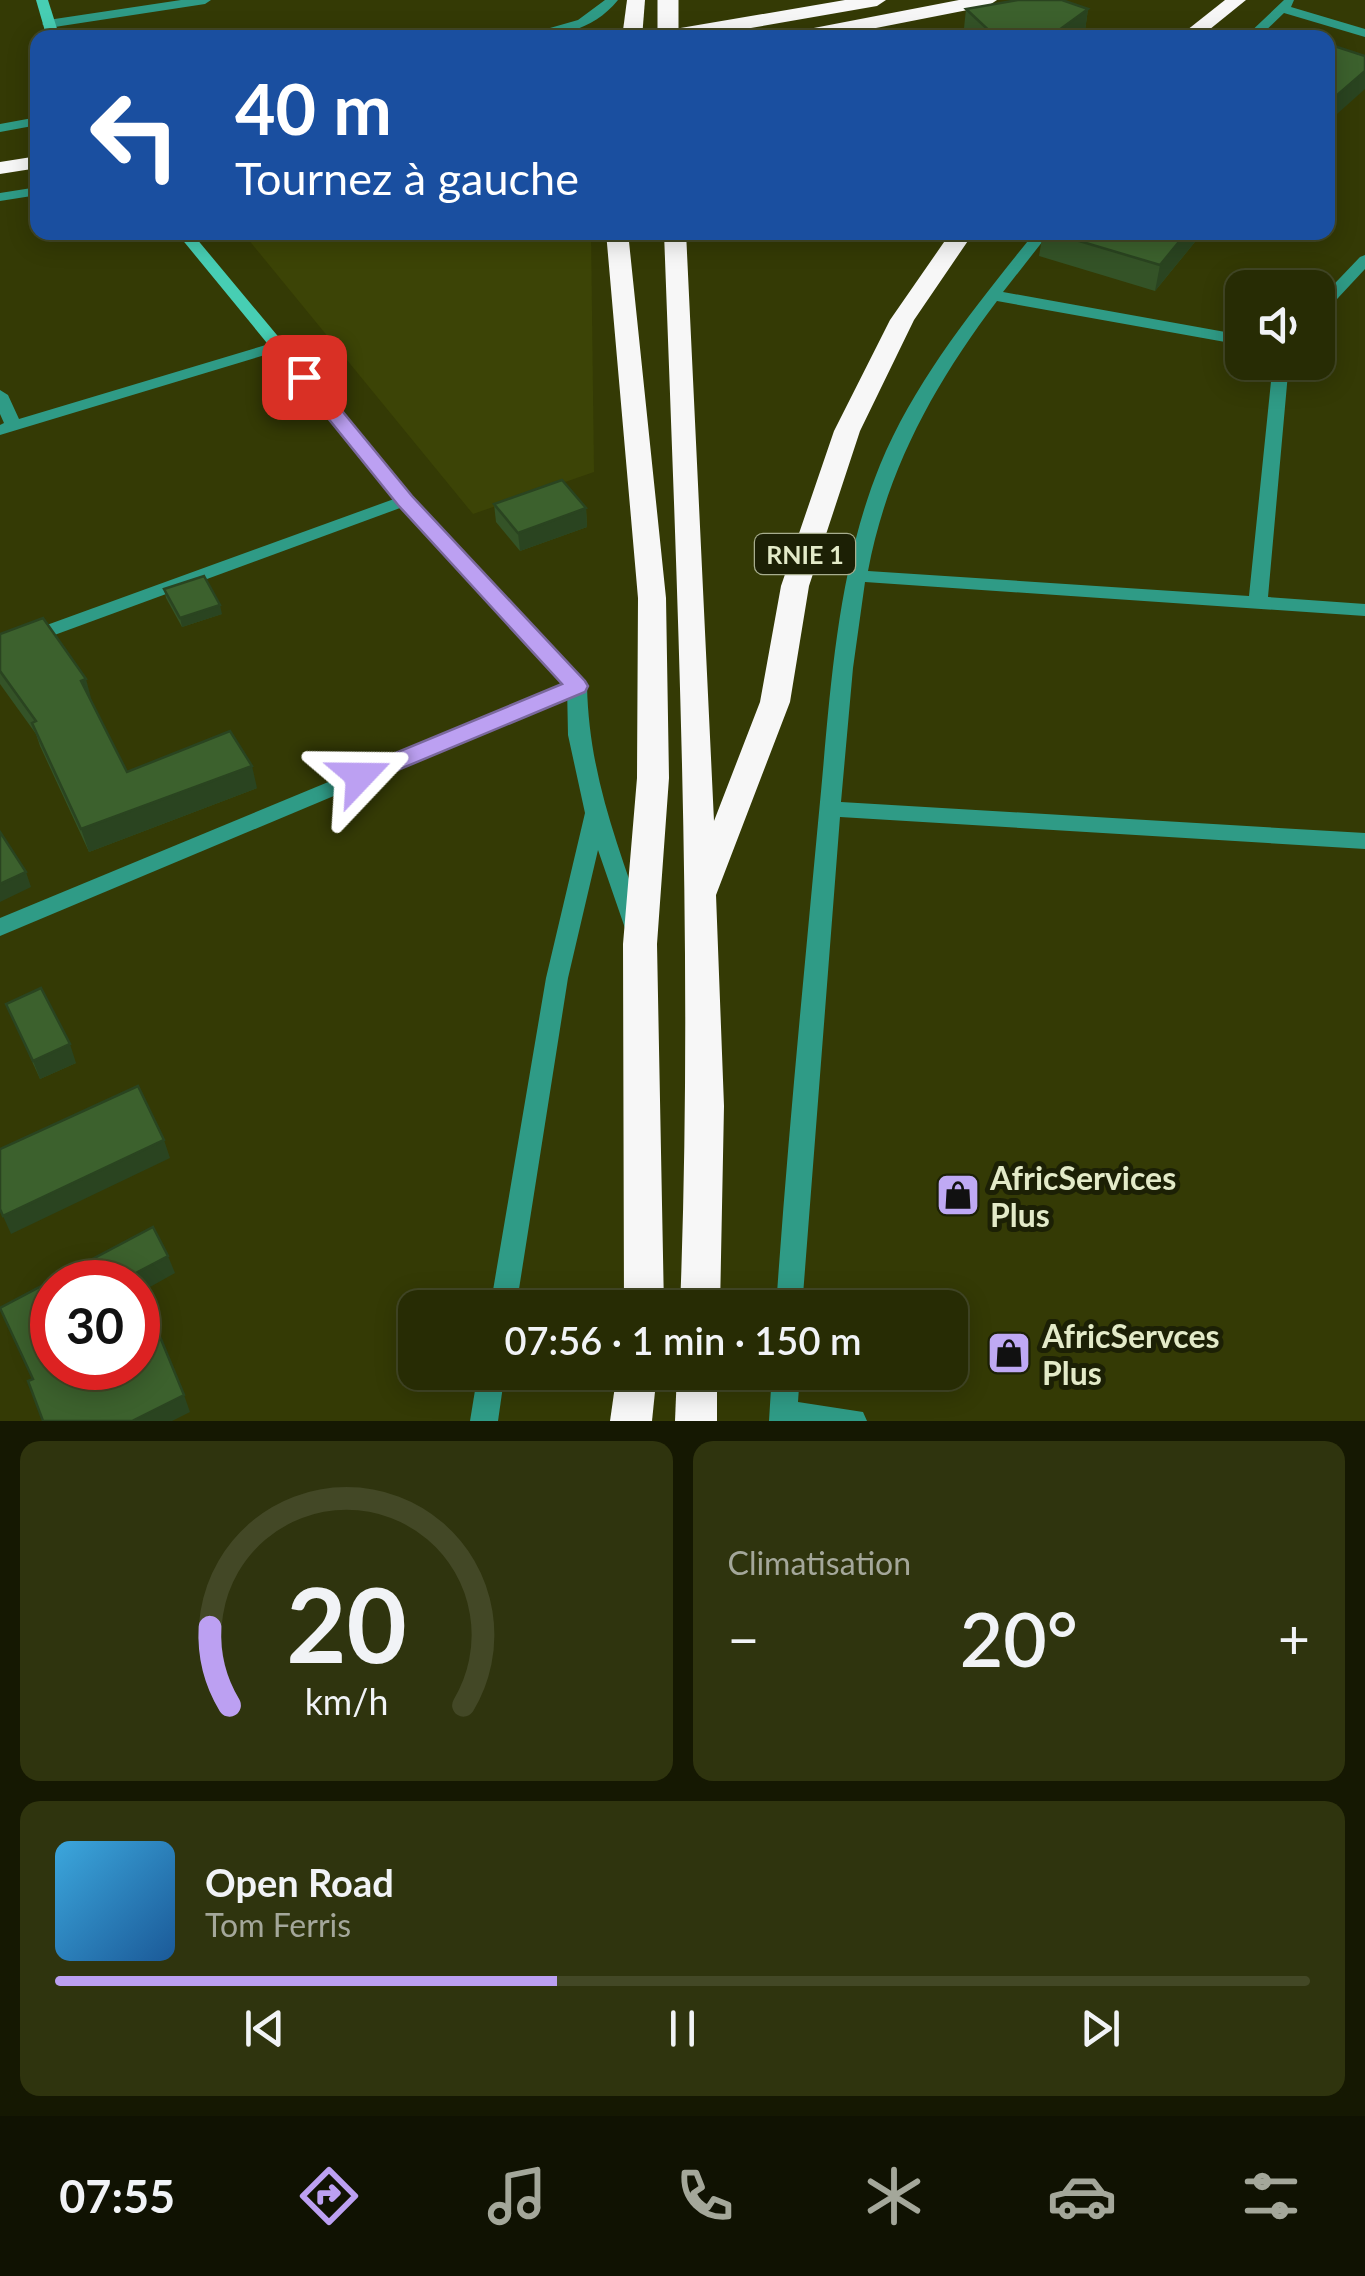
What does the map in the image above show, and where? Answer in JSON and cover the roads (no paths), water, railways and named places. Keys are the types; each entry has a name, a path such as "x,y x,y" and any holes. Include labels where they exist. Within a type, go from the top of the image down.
{"highway":[{"path":"633,30 636,0"},
{"path":"668,0 668,30"},
{"path":"704,30 877,0"},
{"path":"833,30 988,0"},
{"path":"1197,30 1237,0"},
{"path":"0,149 30,144"},
{"path":"0,168 30,163"},
{"path":"616,240 652,598 653,778 640,944 644,1290"},
{"name":"RNIE 1","path":"701,1290 706,1106 701,898 775,702 795,586 847,431 902,320 958,240"},
{"path":"675,244 701,898"},
{"path":"630,1421 634,1390"},
{"path":"696,1421 697,1390"}],"street":[{"path":"42,0 51,30"},
{"path":"56,30 205,0"},
{"path":"562,30 599,18 612,0"},
{"path":"1258,30 1286,4 1365,33"},
{"path":"0,128 30,122"},
{"path":"0,197 30,192"},
{"path":"190,240 405,500 577,686 578,735 596,814 640,944"},
{"path":"791,1290 802,1096 844,653 859,576 878,501 910,419 992,295 1037,240"},
{"path":"1335,292 1365,260"},
{"path":"992,295 1225,337"},
{"path":"0,394 7,428 279,346"},
{"path":"1258,604 1279,380"},
{"path":"0,649 405,500"},
{"path":"859,576 1365,610"},
{"path":"0,927 577,686"},
{"path":"830,810 1365,841"},
{"path":"506,1290 556,978 596,814"},
{"path":"484,1421 489,1390"},
{"path":"785,1390 783,1418 852,1421"}],"place":[{"name":"AfricServices Plus","path":"958,1195"},
{"name":"AfricServces Plus","path":"1009,1353"}]}
